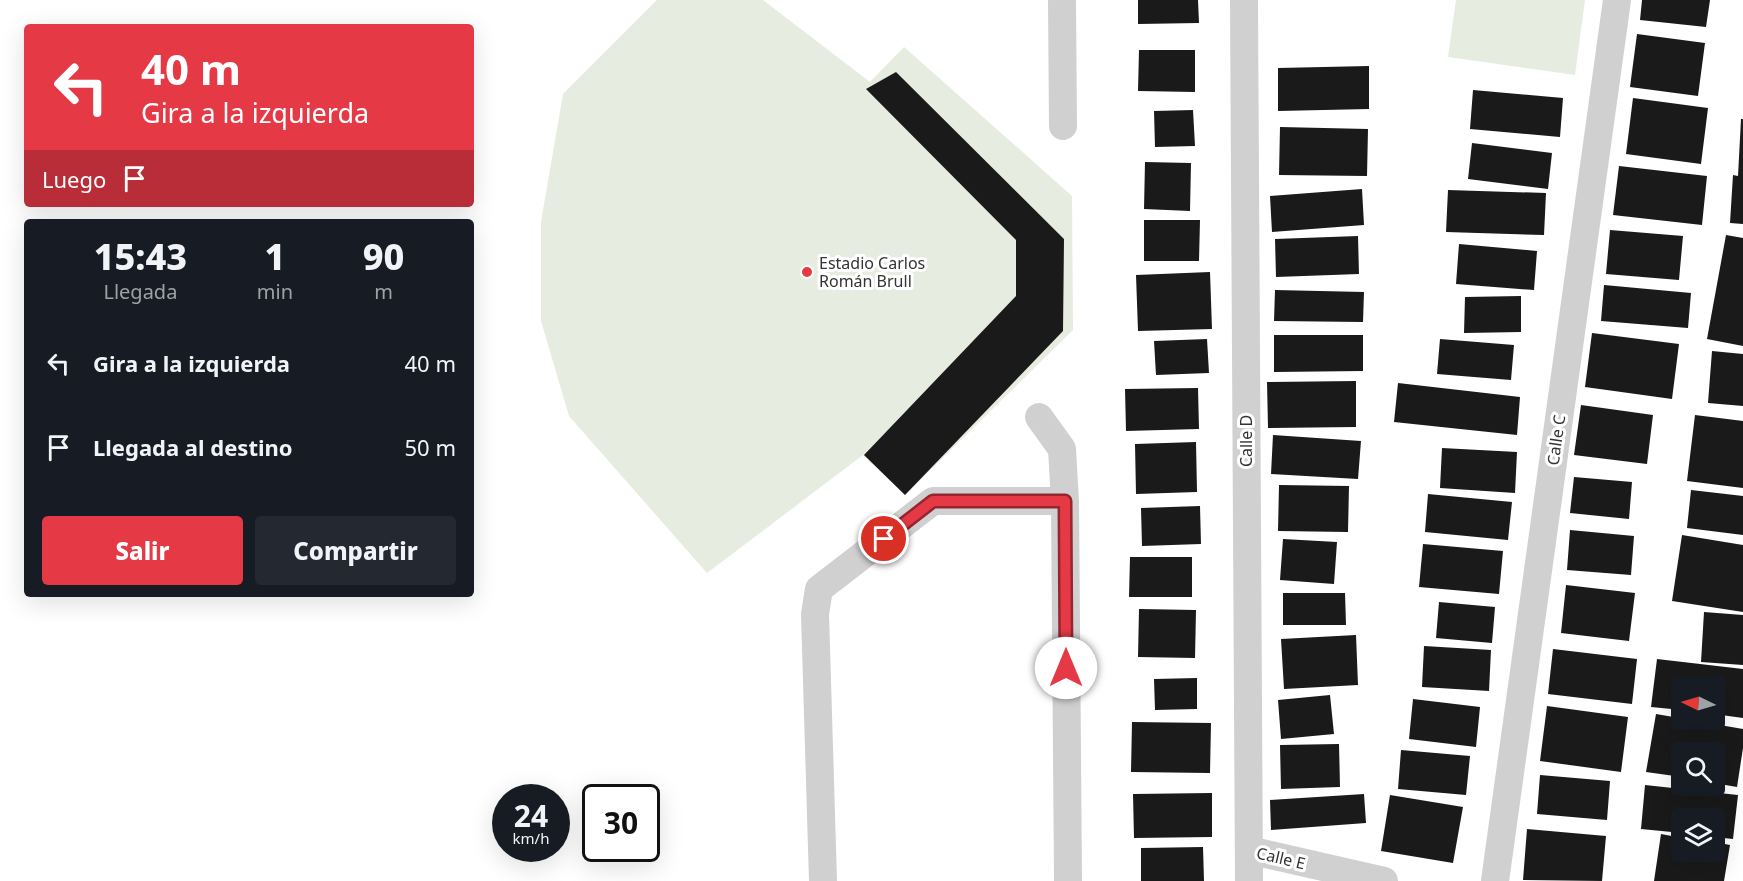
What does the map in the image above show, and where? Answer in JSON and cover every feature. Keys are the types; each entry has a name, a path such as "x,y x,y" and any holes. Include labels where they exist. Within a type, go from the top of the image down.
{"street":[{"path":"1062,0 1063,126"},
{"name":"Calle D","path":"1244,0 1248,881"},
{"name":"Calle C","path":"1495,881 1617,0"},
{"path":"1039,417 1062,450 1065,501 1068,881"},
{"path":"823,881 816,614 819,589 933,501 1065,501"},
{"name":"Calle E","path":"1249,850 1384,881"}],"shaded area":[{"name":"Estadio Carlos Román Brull","path":"657,0 763,0 870,82 904,47 1072,196 1073,330 905,495 863,455 707,573 569,416 541,321 541,222 563,94"},
{"path":"1456,0 1585,0 1575,75 1448,57"}],"building":[{"path":"1138,0 1198,0 1199,23 1138,24"},
{"path":"1642,0 1710,0 1706,27 1640,20"},
{"path":"1637,34 1705,43 1698,96 1630,87"},
{"path":"1139,50 1195,50 1195,92 1138,91"},
{"path":"1369,66 1369,109 1278,111 1278,68"},
{"path":"896,72 1064,239 1063,331 905,495 864,455 1016,296 1016,240 866,89"},
{"path":"1473,90 1563,98 1560,137 1470,129"},
{"path":"1633,98 1708,108 1701,164 1626,154"},
{"path":"1193,110 1195,146 1155,147 1154,111"},
{"path":"1741,119 1743,119 1743,224 1730,223 1733,175 1738,176"},
{"path":"1280,127 1368,129 1367,176 1279,175"},
{"path":"1472,143 1552,153 1548,189 1468,179"},
{"path":"1145,162 1191,163 1190,211 1144,209"},
{"path":"1619,166 1707,176 1702,225 1613,215"},
{"path":"1362,189 1364,225 1272,232 1270,196"},
{"path":"1448,190 1546,193 1544,235 1446,232"},
{"path":"1144,220 1200,220 1199,261 1144,261"},
{"path":"1610,230 1683,236 1679,280 1606,274"},
{"path":"1726,235 1743,238 1743,346 1707,339"},
{"path":"1358,236 1359,274 1276,277 1275,239"},
{"path":"1459,244 1537,251 1534,290 1456,284"},
{"path":"1210,272 1212,329 1138,331 1136,275"},
{"path":"1604,285 1691,293 1688,328 1601,321"},
{"path":"1275,290 1364,292 1363,322 1274,321"},
{"path":"1521,296 1521,332 1464,333 1465,297"},
{"path":"1592,333 1679,344 1672,399 1585,387"},
{"path":"1274,335 1363,335 1363,371 1274,372"},
{"path":"1207,339 1209,373 1156,375 1154,341"},
{"path":"1440,339 1514,345 1511,380 1437,374"},
{"path":"1712,351 1743,354 1743,406 1708,403"},
{"path":"1356,381 1356,427 1268,428 1267,382"},
{"path":"1398,383 1520,397 1517,435 1394,422"},
{"path":"1198,388 1199,429 1126,431 1125,389"},
{"path":"1581,405 1653,415 1647,464 1574,455"},
{"path":"1695,415 1743,421 1743,488 1687,481"},
{"path":"1273,435 1361,441 1358,479 1271,474"},
{"path":"1196,442 1197,492 1136,494 1135,444"},
{"path":"1442,448 1517,452 1515,493 1440,488"},
{"path":"1574,477 1632,482 1629,519 1570,513"},
{"path":"1279,485 1349,486 1348,532 1278,531"},
{"path":"1691,490 1743,496 1743,535 1687,528"},
{"path":"1428,494 1512,502 1508,540 1425,532"},
{"path":"1200,506 1201,544 1142,546 1141,508"},
{"path":"1570,530 1634,536 1631,575 1567,570"},
{"path":"1682,535 1743,545 1743,612 1672,601"},
{"path":"1283,539 1337,542 1334,584 1280,580"},
{"path":"1423,544 1503,551 1499,594 1419,587"},
{"path":"1130,557 1192,557 1192,597 1129,597"},
{"path":"1566,585 1635,593 1629,641 1561,633"},
{"path":"1283,593 1345,593 1346,625 1283,625"},
{"path":"1439,602 1495,607 1492,643 1436,638"},
{"path":"1139,609 1196,610 1195,658 1138,657"},
{"path":"1704,612 1743,615 1743,665 1701,662"},
{"path":"1356,635 1358,685 1284,689 1281,639"},
{"path":"1424,646 1491,650 1489,691 1422,687"},
{"path":"1553,649 1637,659 1632,704 1548,694"},
{"path":"1657,659 1743,669 1743,718 1725,716 1725,676 1671,676 1671,709 1651,707"},
{"path":"1197,678 1197,709 1155,710 1154,679"},
{"path":"1330,695 1334,734 1281,739 1278,700"},
{"path":"1413,699 1480,707 1476,747 1409,739"},
{"path":"1547,706 1628,717 1621,772 1540,761"},
{"path":"1656,714 1671,717 1671,730 1725,730 1725,726 1743,729 1743,748 1737,787 1725,785 1725,742 1671,742 1671,775 1646,772"},
{"path":"1132,722 1211,723 1210,773 1131,772"},
{"path":"1339,744 1340,787 1281,789 1280,745"},
{"path":"1401,750 1470,756 1466,795 1398,789"},
{"path":"1540,775 1610,781 1607,820 1537,814"},
{"path":"1645,785 1671,788 1671,796 1738,795 1733,839 1725,838 1725,808 1671,808 1671,832 1641,829"},
{"path":"1212,793 1212,837 1134,838 1133,794"},
{"path":"1364,794 1366,823 1271,830 1270,800"},
{"path":"1390,795 1463,807 1453,863 1381,851"},
{"path":"1527,829 1606,836 1602,881 1523,880"},
{"path":"1661,834 1671,836 1671,862 1725,862 1725,844 1730,845 1724,881 1654,881"},
{"path":"1203,847 1204,881 1141,881 1141,848"}],"place":[{"name":"Estadio Carlos Román Brull","path":"807,272"}],"route":[{"path":"884,539 933,501 1065,501 1066,668"}]}
